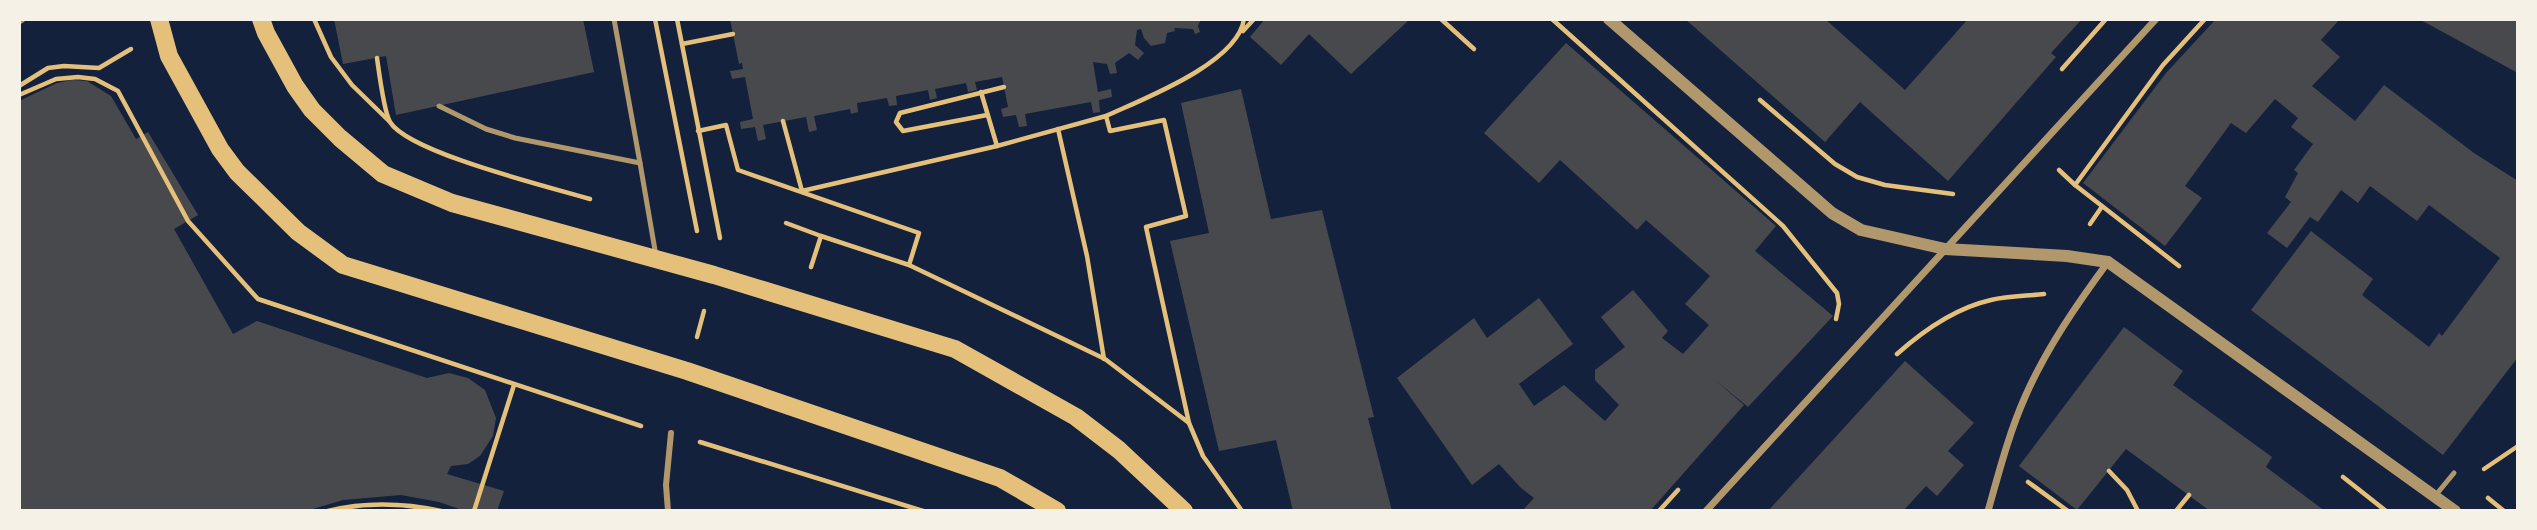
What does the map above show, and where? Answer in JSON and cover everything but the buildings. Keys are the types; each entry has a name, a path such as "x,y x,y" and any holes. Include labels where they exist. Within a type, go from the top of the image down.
{"main road":[{"path":"261,19 295,86 312,110 383,174 452,203 713,275 956,349 1076,416 1119,450 1184,511"},
{"path":"160,24 169,56 207,129 237,172 298,232 342,265 687,371 1000,478 1057,511"}],"street":[{"path":"1609,19 1832,213 1861,230 1945,249 2067,256 2108,262 2455,511"},
{"path":"1706,511 2155,19"},
{"path":"1989,511 2012,430 2025,396 2040,366 2108,262"},
{"path":"668,511 666,485 671,433"}],"lane":[{"path":"614,19 656,259"},
{"path":"439,106 486,129 515,138 640,163"},
{"path":"2435,496 2454,473"}],"path":[{"path":"314,19 331,57 352,85 389,121"},
{"path":"655,19 697,233"},
{"path":"677,19 720,240 709,237"},
{"path":"1242,31 1244,19"},
{"path":"802,191 997,146 1106,117 1203,70 1254,19"},
{"path":"1441,19 1474,49"},
{"path":"1552,19 1783,226 1837,293 1837,317"},
{"path":"2189,274 2101,208 2075,185 2163,65 2205,19"},
{"path":"19,86 48,68 99,68 160,24"},
{"path":"682,44 733,34"},
{"path":"19,95 56,79 78,77 95,79 118,91 188,221 258,299 514,385 923,511"},
{"path":"988,115 903,131 896,122 900,113 1004,87"},
{"path":"981,92 997,146"},
{"path":"1751,92 1835,164 1857,177 1885,185 1952,195"},
{"path":"1106,117 1110,131 1164,120 1186,216 1146,226 1189,423 1203,456 1242,511"},
{"path":"783,121 802,191"},
{"path":"698,131 726,125 738,170 919,233 909,265"},
{"path":"1058,128 1087,256 1105,359"},
{"path":"786,223 909,265 1105,359 1189,423"},
{"path":"799,263 811,267 821,236"},
{"path":"687,371 713,275"},
{"path":"1894,357 1916,337 1955,313 1991,300 2085,294"},
{"path":"474,511 514,385"},
{"path":"2477,475 2518,446"},
{"path":"2002,463 2068,511"},
{"path":"2333,470 2386,511"},
{"path":"2109,471 2127,490 2138,511"},
{"path":"2176,511 2189,495"},
{"path":"328,511 390,504 441,511"}]}
